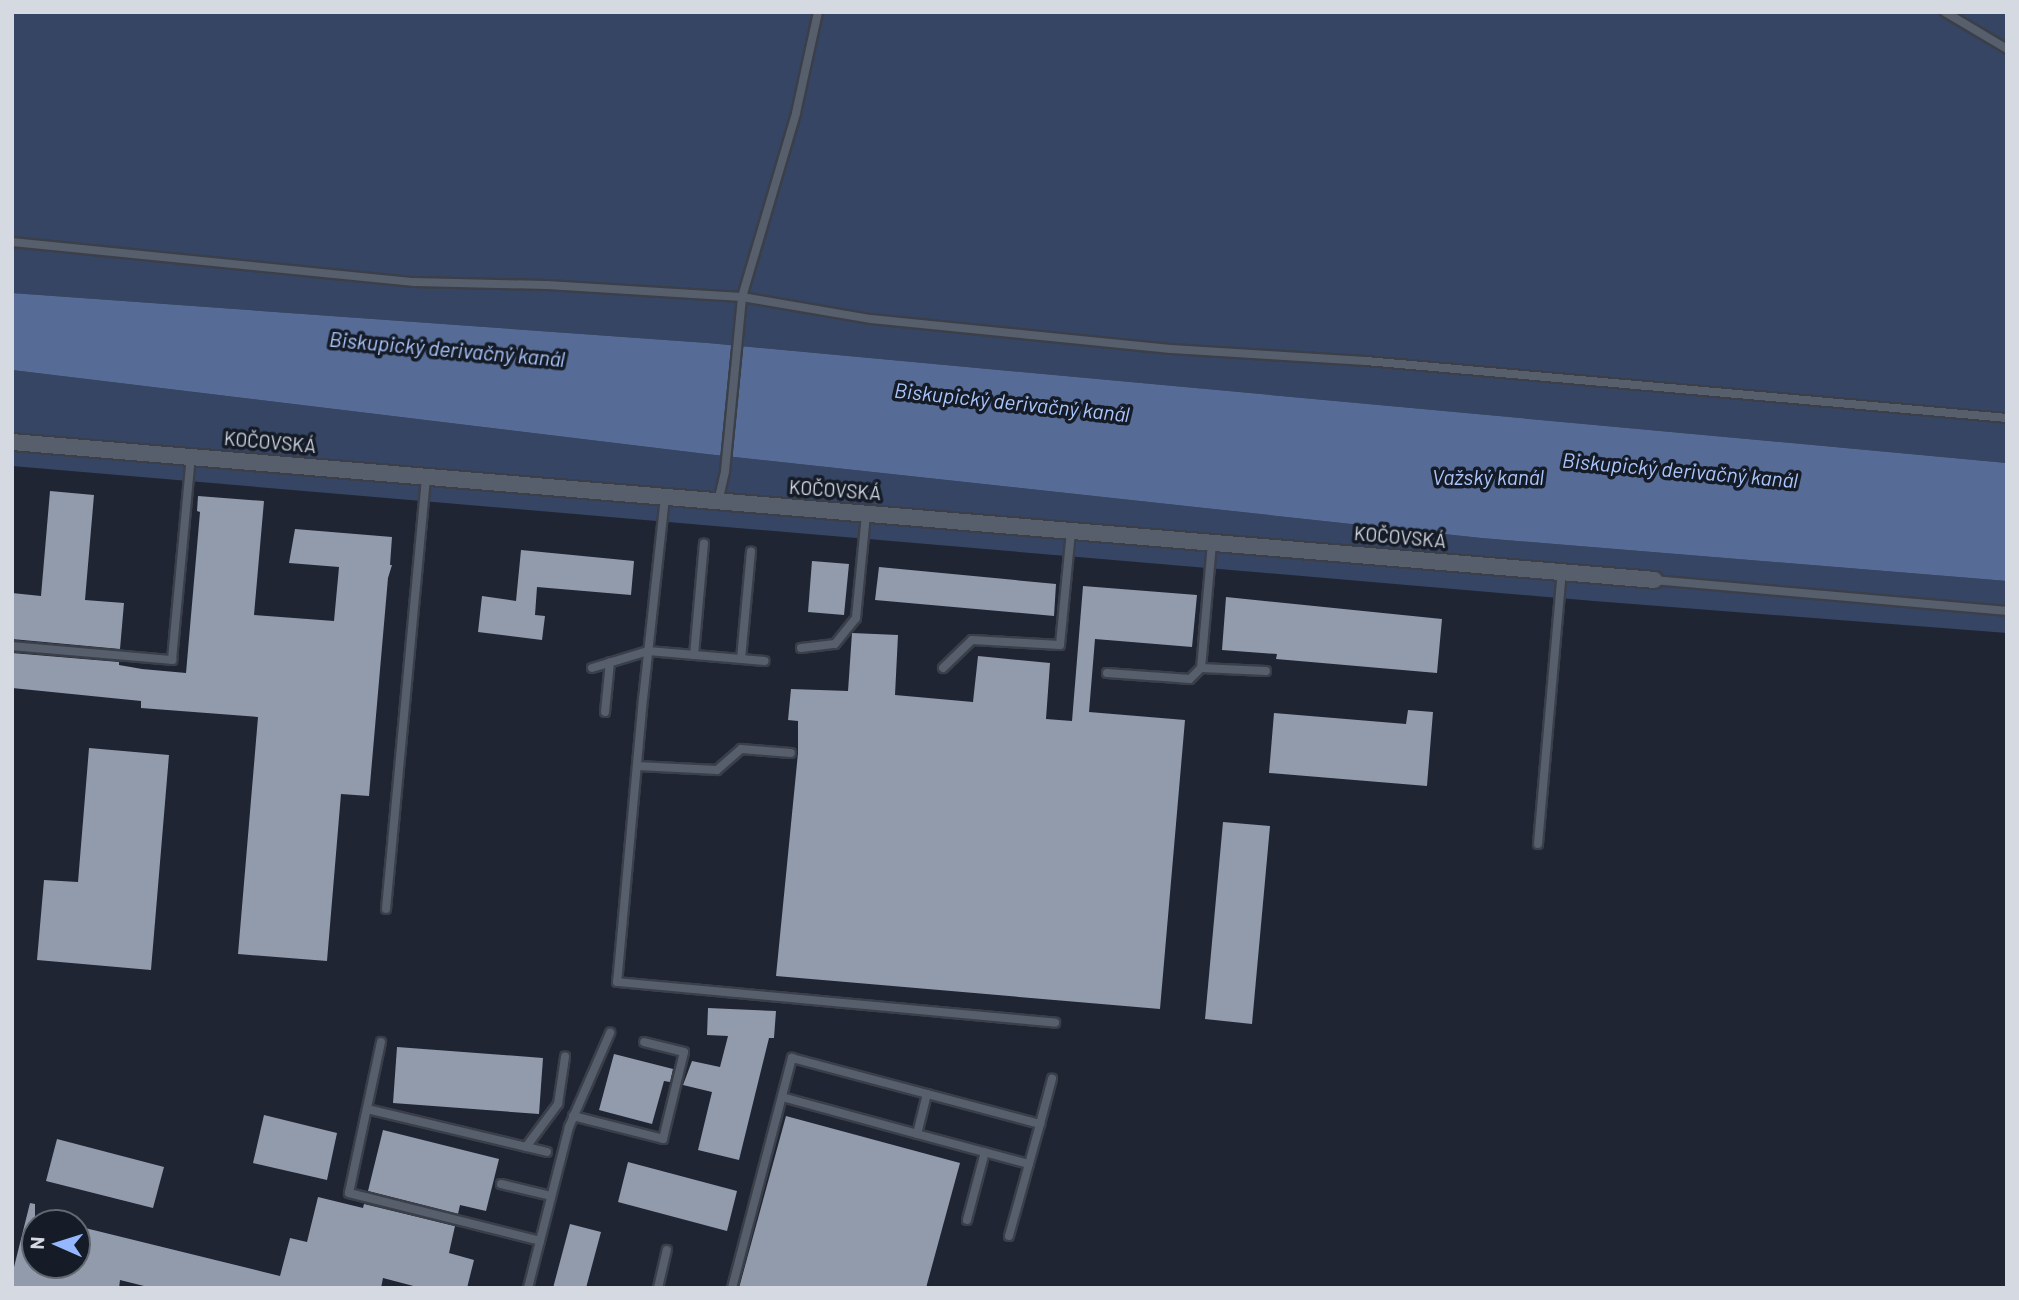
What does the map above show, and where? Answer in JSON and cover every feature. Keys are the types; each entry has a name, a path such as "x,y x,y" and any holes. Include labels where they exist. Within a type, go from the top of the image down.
{"street":[{"name":"KOČOVSKÁ","path":"12,442 1654,580"}],"lane":[{"path":"718,502 726,471 742,297 796,113 818,12"},
{"path":"1945,12 2007,49"},
{"path":"12,242 414,282 547,285 742,297 871,319 1171,349 1366,361 2007,418"},
{"path":"12,646 172,660 191,457"},
{"path":"386,909 426,476"},
{"path":"665,497 617,982 1055,1023"},
{"path":"801,648 835,645 856,618 866,513"},
{"path":"943,668 972,640 1060,645 1071,531"},
{"path":"1107,673 1190,679 1201,668 1212,542"},
{"path":"694,655 705,543"},
{"path":"741,659 751,551"},
{"path":"1538,844 1562,572"},
{"path":"1654,580 2007,611"},
{"path":"592,668 648,651 765,661"},
{"path":"605,712 610,662"},
{"path":"1201,668 1266,671"},
{"path":"637,766 717,770 741,749 791,753"},
{"path":"528,1288 573,1116 610,1033"},
{"path":"381,1042 349,1193 540,1241"},
{"path":"573,1116 663,1139 684,1052 644,1042"},
{"path":"526,1147 558,1104 565,1057"},
{"path":"732,1288 792,1058 1040,1124"},
{"path":"1009,1236 1052,1079"},
{"path":"917,1134 927,1094"},
{"path":"782,1097 1029,1164"},
{"path":"367,1109 547,1152"},
{"path":"967,1220 985,1152"},
{"path":"500,1184 551,1196"},
{"path":"657,1288 667,1250"}],"shaded area":[{"path":"12,12 2007,12 2007,463 708,343 12,293"},
{"path":"12,370 706,454 1481,538 2007,581 2007,633 1594,601 12,466"}],"water":[{"name":"Važský kanál","path":"12,293 708,343 2007,463 2007,581 1481,538 706,454 12,370"}],"building":[{"path":"50,491 94,495 85,600 124,603 120,649 12,639 12,593 41,596"},
{"path":"198,496 264,501 254,615 334,621 339,567 289,563 295,529 392,537 392,565 388,578 369,796 341,794 327,961 238,954 258,717 141,708 141,701 12,688 12,653 119,662 119,665 142,669 186,673 200,512 197,511"},
{"path":"521,550 634,561 631,595 537,587 535,615 545,616 542,640 478,632 482,596 516,601"},
{"path":"812,561 849,564 844,615 808,612"},
{"path":"879,567 1056,584 1054,616 875,600"},
{"path":"1083,586 1197,595 1192,647 1095,639 1089,712 1185,720 1160,1009 776,976 798,753 798,721 788,720 791,689 848,691 852,633 898,635 895,695 973,702 978,656 1050,663 1046,719 1072,721"},
{"path":"1226,597 1442,619 1437,673 1276,659 1277,654 1222,650"},
{"path":"1408,710 1433,712 1427,786 1269,773 1274,713 1406,724"},
{"path":"89,748 169,755 151,970 37,960 44,880 78,882"},
{"path":"1223,822 1270,826 1252,1024 1205,1019"},
{"path":"708,1008 776,1011 774,1038 769,1038 739,1160 698,1150 712,1092 683,1085 692,1061 720,1067 728,1036 707,1035"},
{"path":"397,1047 543,1058 539,1114 393,1103"},
{"path":"614,1054 673,1069 670,1082 664,1081 652,1124 599,1110"},
{"path":"264,1115 337,1133 327,1180 253,1163"},
{"path":"786,1116 960,1163 926,1288 739,1288"},
{"path":"383,1130 499,1159 486,1211 460,1205 458,1214 368,1191"},
{"path":"57,1139 164,1167 153,1208 46,1181"},
{"path":"628,1162 737,1191 727,1231 618,1202"},
{"path":"318,1197 363,1208 364,1204 455,1226 449,1253 474,1260 467,1288 421,1288 383,1278 381,1288 152,1288 120,1280 119,1288 12,1288 12,1275 21,1239 21,1279 91,1279 91,1229 280,1276 290,1238 307,1242"},
{"path":"30,1203 35,1204 35,1209 28,1209"},
{"path":"570,1224 601,1232 586,1288 553,1288"}],"water label":[{"name":"Biskupický derivačný kanál","path":"447,349"},
{"name":"Biskupický derivačný kanál","path":"1012,402"},
{"name":"Biskupický derivačný kanál","path":"1680,470"}]}
